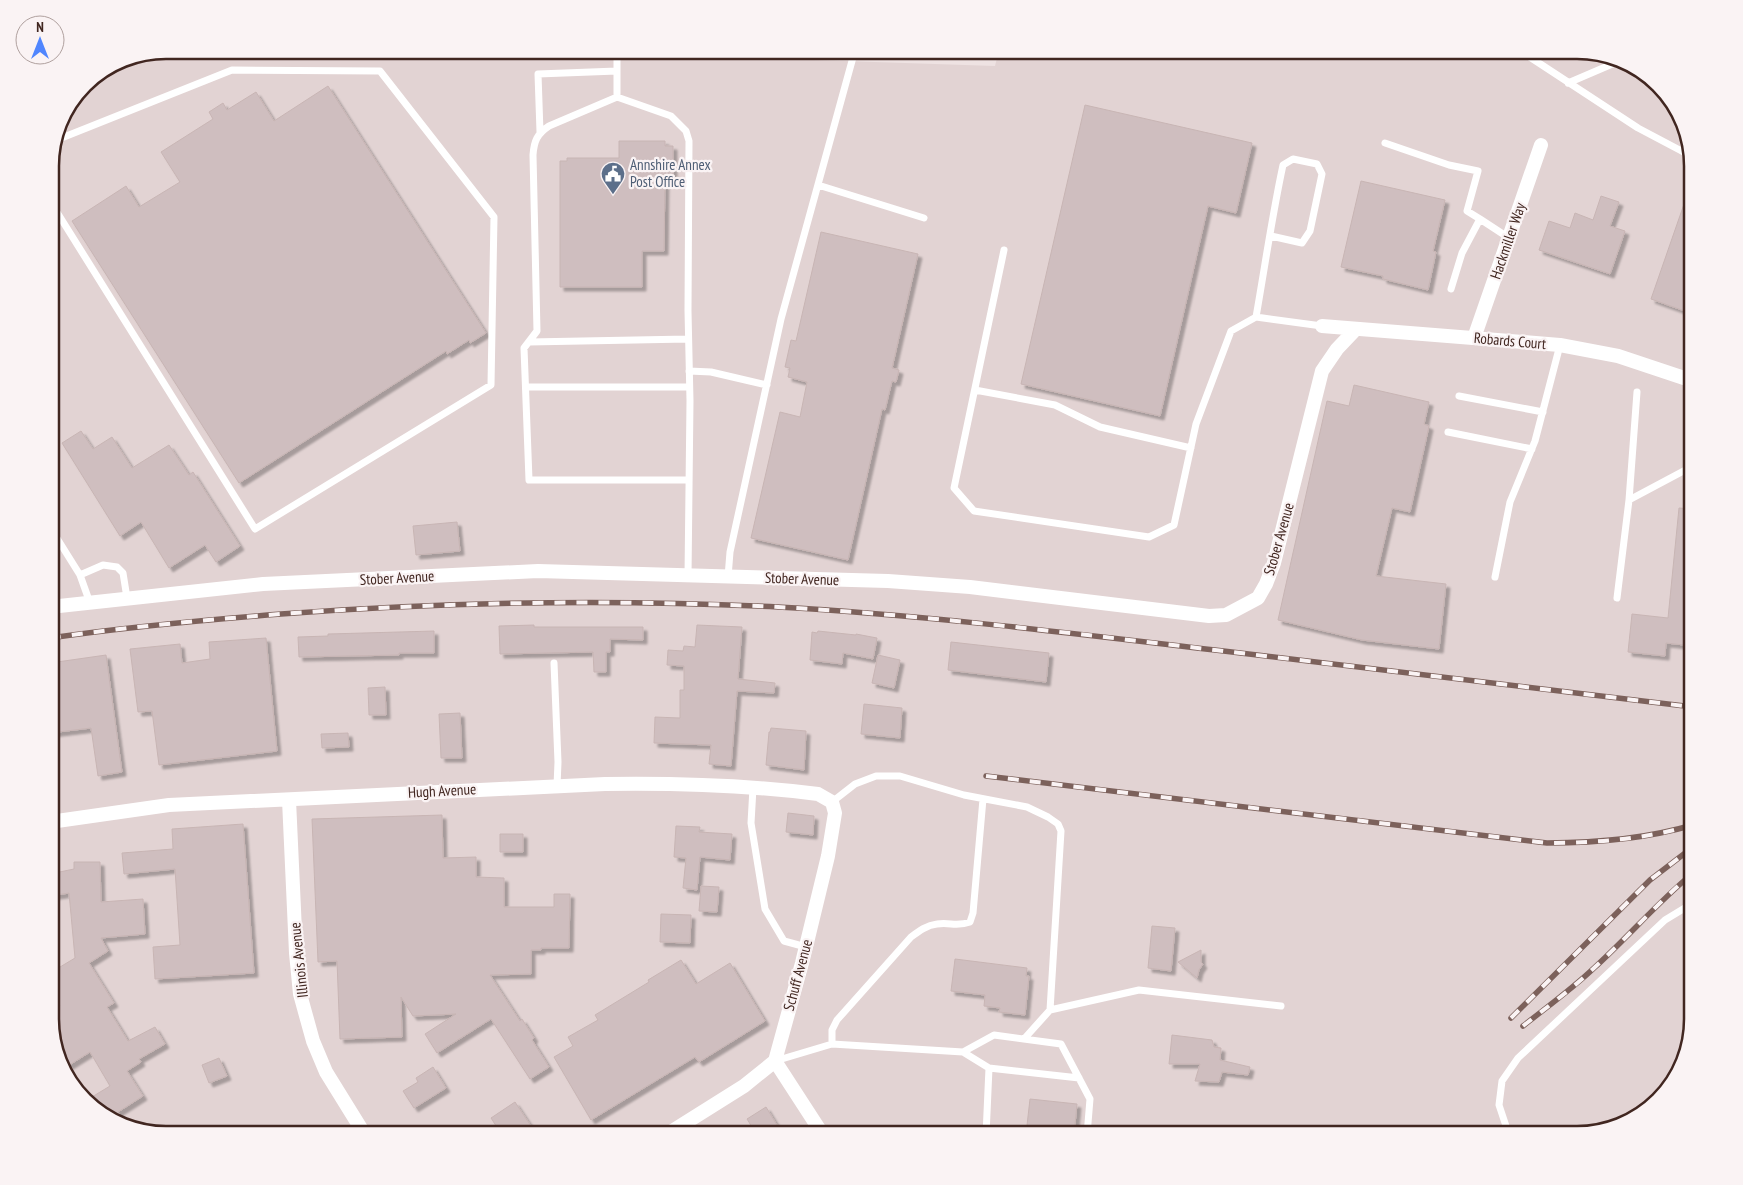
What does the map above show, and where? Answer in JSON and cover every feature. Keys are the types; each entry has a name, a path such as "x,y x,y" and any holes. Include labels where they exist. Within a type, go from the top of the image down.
{"street":[{"name":"Hackmiller Way","path":"1474,338 1541,145"},
{"name":"Robards Court","path":"1322,326 1560,345 1618,356 1684,378"},
{"name":"Stober Avenue","path":"59,606 263,584 528,572 888,581 961,587 1209,616 1226,615 1258,598 1266,584 1274,563 1322,371 1356,329"},
{"name":"Hugh Avenue","path":"59,821 169,805 655,783 753,788 818,794 832,802"},
{"name":"Illinois Avenue","path":"289,800 296,953 300,994 312,1040 326,1072 359,1126"},
{"name":"Schuff Avenue","path":"775,1061 828,856 835,813 832,802"},
{"path":"680,1126 744,1086 775,1061 817,1126"}],"lane":[{"path":"617,59 617,98"},
{"path":"728,577 730,552 781,319 853,59"},
{"path":"1532,59 1638,128 1683,152"},
{"path":"1568,83 1612,64"},
{"path":"59,214 255,529 491,385 494,216 380,71 232,70 62,138"},
{"path":"540,132 538,74 617,71"},
{"path":"688,480 529,480 524,348 537,331 534,143 540,132 549,126 617,98 671,116 686,130 689,141 688,576"},
{"path":"1385,144 1449,165 1478,171 1466,211 1509,238"},
{"path":"1256,317 1271,236 1271,222 1283,165 1293,159 1317,164 1322,174 1310,231 1302,243 1271,236"},
{"path":"818,185 924,218"},
{"path":"1451,289 1462,253 1480,219"},
{"path":"1004,250 954,488 974,511 1149,537 1174,525 1196,424 1231,331 1256,317 1322,326"},
{"path":"529,342 688,339"},
{"path":"1495,577 1510,502 1532,449 1560,345"},
{"path":"689,371 711,372 767,385"},
{"path":"526,387 689,387"},
{"path":"975,390 1055,405 1100,427 1191,448"},
{"path":"1617,598 1629,500 1637,392"},
{"path":"1459,396 1543,412"},
{"path":"1448,432 1532,449"},
{"path":"1629,500 1684,471"},
{"path":"59,541 80,575 90,603"},
{"path":"80,575 103,565 117,567 123,573 127,598"},
{"path":"554,663 558,762 557,786"},
{"path":"832,802 855,784 876,776 900,776 964,795 1027,808 1048,816 1058,824 1060,831 1050,1010"},
{"path":"753,788 751,823 765,909 784,940 806,947"},
{"path":"832,1044 832,1030 838,1020 912,937 926,927 937,924 961,925 970,922 974,913 984,799"},
{"path":"1506,1126 1498,1105 1502,1081 1518,1058 1665,920 1684,908"},
{"path":"1024,1039 1050,1010 1139,990 1281,1006"},
{"path":"963,1052 994,1035 1061,1044 1090,1099 1088,1126"},
{"path":"775,1061 832,1044 963,1052 989,1068 1079,1078"},
{"path":"986,1126 989,1068"}],"shaded area":[{"path":"166,59 783,59 995,66 997,59 1578,59 1605,62 1625,70 1648,85 1666,106 1681,138 1684,166 1684,1020 1681,1047 1676,1060 1666,1079 1653,1095 1631,1112 1618,1118 1605,1123 1578,1126 166,1126 131,1121 106,1108 90,1095 73,1073 64,1054 59,1026 59,159 62,138 70,118 90,90 112,73 131,64"}],"building":[{"path":"328,86 486,333 470,343 469,340 447,354 446,351 239,483 72,221 126,186 139,207 180,182 161,152 213,119 209,112 223,103 227,110 256,92 274,121"},
{"path":"1085,105 1252,143 1236,213 1208,206 1160,416 1021,384"},
{"name":"Annshire Annex Post Office","path":"619,141 665,141 665,146 673,146 673,175 665,175 664,251 642,251 642,287 560,287 560,161 567,161 567,158 619,158"},
{"path":"1361,181 1445,200 1433,251 1436,252 1428,290 1383,279 1383,276 1341,267"},
{"path":"1601,196 1619,202 1610,226 1625,231 1610,274 1539,250 1549,221 1570,228 1575,213 1593,220"},
{"path":"1684,204 1684,311 1651,299"},
{"path":"821,232 918,254 892,368 899,370 896,382 892,381 885,410 882,409 848,560 751,538 780,412 800,417 807,382 788,377 790,368 785,367 791,340 796,341"},
{"path":"1354,385 1429,402 1424,424 1429,426 1410,512 1392,508 1376,576 1446,584 1439,649 1362,640 1278,620 1327,401 1349,406"},
{"path":"81,431 93,449 112,437 132,468 169,445 189,475 193,472 240,546 216,562 205,545 169,568 141,522 120,536 62,443"},
{"path":"1679,508 1684,508 1684,645 1666,643 1665,656 1628,652 1632,614 1668,618"},
{"path":"457,522 460,551 416,555 413,526"},
{"path":"534,625 534,627 643,627 643,640 610,639 610,652 606,652 606,672 594,672 593,652 500,654 499,626"},
{"path":"697,625 742,627 738,679 775,683 774,693 737,691 731,766 709,764 711,745 654,743 655,717 680,718 680,690 684,690 684,666 667,665 668,650 683,651 684,646 695,647"},
{"path":"434,631 434,653 299,657 298,637 328,636 328,634"},
{"path":"818,631 877,638 873,659 843,653 842,664 810,660 812,632 817,633"},
{"path":"266,638 277,751 159,765 152,711 138,712 130,649 180,644 182,663 210,659 209,642"},
{"path":"951,642 1049,653 1046,682 948,670"},
{"path":"106,655 122,772 98,776 91,728 59,732 59,662"},
{"path":"878,655 900,660 894,688 872,683"},
{"path":"385,687 386,715 369,715 368,688"},
{"path":"864,704 902,708 900,738 861,734"},
{"path":"460,713 462,758 441,758 439,714"},
{"path":"771,728 806,731 804,770 766,765"},
{"path":"348,733 349,747 322,748 321,734"},
{"path":"788,813 814,816 813,835 786,832"},
{"path":"442,815 443,858 476,857 476,877 504,878 504,907 554,907 554,894 570,894 569,948 531,950 531,974 490,975 520,1021 522,1019 534,1038 532,1040 549,1067 530,1079 491,1019 437,1053 425,1034 456,1014 413,1016 401,997 402,1037 340,1039 337,961 318,962 312,819"},
{"path":"243,824 254,973 155,979 153,947 180,945 175,869 124,874 122,853 173,849 172,829"},
{"path":"676,826 700,827 699,832 732,834 730,860 700,857 697,890 683,888 686,858 674,857"},
{"path":"500,834 523,834 523,852 500,852"},
{"path":"74,862 100,862 101,902 143,899 145,934 101,938 108,951 89,963 114,1003 107,1007 128,1041 155,1027 165,1044 139,1059 141,1062 127,1071 143,1096 118,1112 120,1116 92,1097 110,1086 90,1052 69,1065 61,1040 59,1026 59,968 75,958 69,893 59,895 59,872 74,869"},
{"path":"701,886 719,887 717,912 699,911"},
{"path":"661,914 691,915 690,943 660,942"},
{"path":"1152,926 1175,928 1171,971 1148,968"},
{"path":"1201,950 1201,962 1203,964 1197,978 1178,962"},
{"path":"955,959 1027,968 1026,976 1029,976 1025,1015 999,1012 1000,1008 984,1006 985,995 951,991"},
{"path":"681,960 696,984 730,963 765,1021 699,1062 695,1057 591,1120 554,1057 573,1046 568,1037 598,1020 595,1015"},
{"path":"1172,1035 1212,1040 1214,1047 1221,1048 1220,1060 1250,1067 1248,1075 1222,1072 1219,1082 1195,1081 1200,1064 1169,1064"},
{"path":"219,1058 227,1076 209,1083 202,1065"},
{"path":"433,1067 446,1088 414,1108 403,1091 418,1082 416,1078"},
{"path":"1030,1099 1077,1104 1075,1126 1027,1126"},
{"path":"515,1102 531,1126 496,1126 491,1118"},
{"path":"766,1107 778,1126 751,1126 747,1119"}],"railway":[{"path":"59,637 137,627 281,614 467,604 654,603 778,607 833,610 1052,631 1684,706"},
{"path":"986,776 1547,843 1621,839 1657,834 1684,828"},
{"path":"1511,1018 1650,880 1684,854"},
{"path":"1523,1026 1586,976 1684,881"}],"place":[{"name":"Annshire Annex Post Office","path":"613,195"}]}
